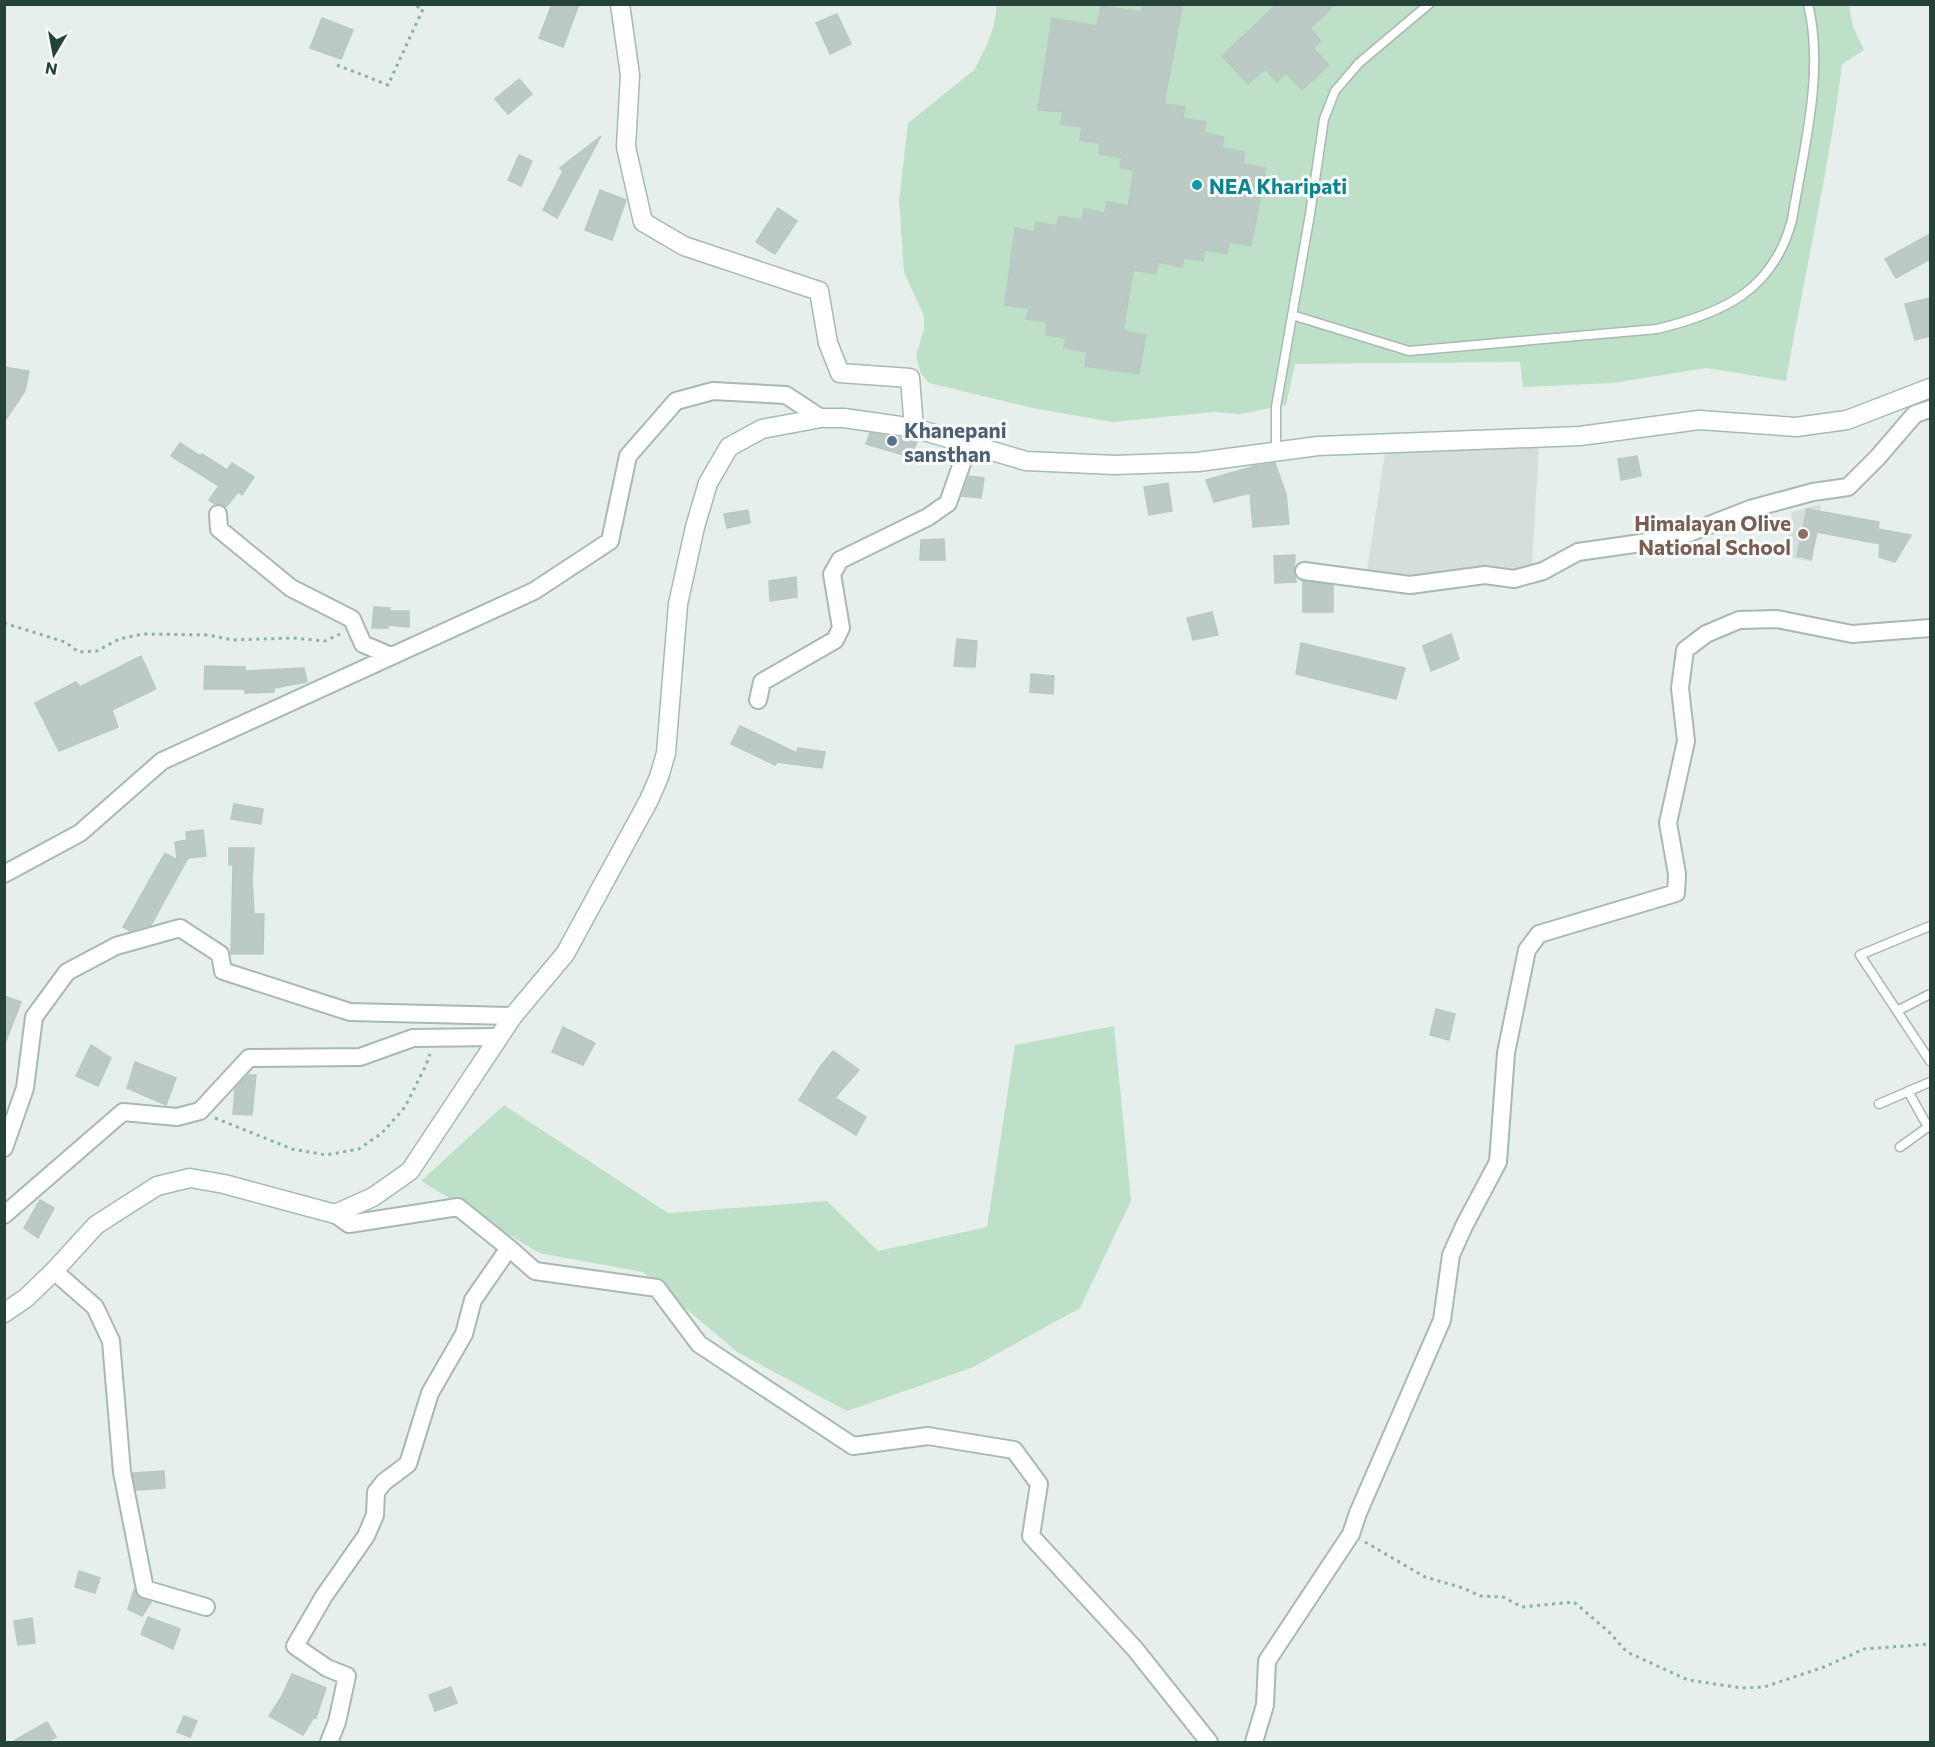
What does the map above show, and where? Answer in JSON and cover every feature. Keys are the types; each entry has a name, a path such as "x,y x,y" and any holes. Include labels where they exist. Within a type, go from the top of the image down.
{"main road":[{"path":"620,4 630,75 626,147 642,222 684,246 819,291 828,343 840,373 910,378 914,428"},
{"path":"4,1313 26,1298 96,1225 157,1186 190,1178 224,1184 335,1214 373,1197 410,1171 513,1016 565,954 649,800 666,753 678,604 695,527 708,483 729,447 762,429 821,418 844,418 914,428 968,446 1026,461 1092,464 1198,462 1276,450 1353,444 1580,436 1700,420 1796,427 1847,420 1930,388"}],"street":[{"path":"4,874 80,833 162,761 534,591 610,541 628,456 676,402 713,391 786,396 821,418"},
{"path":"1304,571 1410,585 1485,575 1514,579 1544,571 1578,552 1676,538 1750,509 1812,492 1848,487 1878,457 1915,414 1930,409"},
{"path":"758,699 762,682 835,640 841,628 832,574 840,560 928,518 948,503 968,446"},
{"path":"218,514 219,529 237,544 291,588 352,619 363,644 391,656"},
{"path":"1254,1743 1265,1706 1267,1661 1351,1533 1442,1320 1451,1255 1498,1162 1506,1053 1527,950 1539,934 1676,893 1677,874 1668,823 1686,741 1680,688 1685,650 1706,634 1739,620 1777,619 1852,634 1930,627"},
{"path":"4,1148 25,1088 34,1017 67,972 116,946 180,928 220,954 223,971 350,1012 513,1016"},
{"path":"4,1215 123,1112 177,1117 200,1111 249,1058 360,1057 413,1038 498,1037"},
{"path":"335,1214 349,1224 458,1207 534,1271 657,1288 699,1344 853,1446 928,1436 1014,1449 1039,1484 1031,1536 1135,1649 1209,1743"},
{"path":"329,1743 337,1722 347,1676 327,1668 296,1646 324,1596 366,1536 375,1515 376,1492 384,1482 408,1464 430,1393 464,1334 473,1300 509,1248"},
{"path":"54,1271 95,1307 111,1341 122,1472 145,1588 206,1607"}],"lane":[{"path":"1276,450 1276,407 1310,214 1324,119 1335,91 1359,63 1429,4"},
{"path":"1292,315 1410,351 1657,329 1682,323 1727,306 1756,284 1770,268 1785,243 1792,220 1815,78 1814,45 1808,4"},
{"path":"1930,926 1860,955 1930,1061"},
{"path":"1898,1011 1930,994"},
{"path":"1879,1104 1930,1082"},
{"path":"1900,1148 1928,1127 1908,1091"}],"path":[{"path":"337,65 388,85 423,9 412,4"},
{"path":"4,623 64,642 79,652 98,651 119,639 142,634 208,635 233,640 293,638 325,641 355,627"},
{"path":"200,1111 292,1149 326,1155 359,1149 382,1132 405,1107 426,1065 435,1037"},
{"path":"1351,1533 1399,1563 1425,1576 1480,1596 1503,1597 1522,1607 1574,1602 1610,1632 1627,1652 1688,1680 1742,1688 1764,1687 1864,1649 1930,1644"}],"shaded area":[{"path":"1539,447 1532,565 1445,583 1366,577 1385,453"},
{"name":"Himalayan Olive National School","path":"1821,504 1812,562 1785,556 1792,512"}],"green space":[{"path":"997,5 1849,5 1853,27 1864,50 1842,64 1837,104 1786,381 1707,368 1612,383 1523,387 1520,362 1295,364 1286,405 1241,414 1213,412 1113,422 1037,409 929,383 921,374 916,356 924,329 924,316 904,272 899,200 908,123 974,70 994,25"},
{"path":"1114,1026 1131,1201 1080,1308 971,1368 847,1411 737,1352 643,1272 539,1253 421,1181 504,1105 668,1213 827,1201 878,1251 987,1227 1015,1045"}],"building":[{"path":"552,4 579,4 563,47 539,38"},
{"name":"NEA Kharipati","path":"1143,4 1182,7 1164,104 1185,107 1183,118 1206,122 1204,133 1224,137 1222,148 1245,152 1243,164 1266,168 1251,246 1229,242 1227,254 1205,250 1203,261 1184,258 1182,267 1158,262 1156,274 1133,270 1123,331 1146,335 1139,374 1085,366 1087,352 1064,348 1066,338 1046,335 1047,322 1026,319 1029,308 1005,305 1015,228 1034,232 1036,222 1057,226 1059,216 1082,220 1084,209 1105,213 1107,202 1128,206 1134,170 1120,168 1122,158 1099,154 1100,143 1080,140 1082,127 1061,124 1063,112 1038,110 1052,18 1097,26 1101,6 1142,12"},
{"path":"1277,4 1336,4 1310,28 1321,41 1313,48 1329,65 1302,90 1286,73 1277,82 1265,69 1248,84 1222,56"},
{"path":"837,14 851,44 830,54 816,23"},
{"path":"322,18 353,30 341,59 310,48"},
{"path":"519,79 532,94 508,114 495,99"},
{"path":"601,136 557,218 543,210 563,171 560,168"},
{"path":"519,155 532,161 521,186 508,180"},
{"path":"600,190 626,200 612,240 585,230"},
{"path":"778,208 797,221 775,254 756,242"},
{"path":"1930,234 1930,259 1896,278 1885,259"},
{"path":"1930,298 1930,336 1915,340 1905,304"},
{"path":"4,367 29,371 25,391 4,422"},
{"name":"Khanepani sansthan","path":"870,433 917,441 911,457 866,444"},
{"path":"180,443 227,470 232,463 254,477 242,495 238,492 226,507 222,504 215,504 209,500 219,486 171,456"},
{"path":"1637,456 1641,476 1621,480 1618,459"},
{"path":"1275,463 1286,494 1289,524 1253,527 1250,493 1214,502 1206,480 1255,466"},
{"path":"969,476 984,478 981,498 962,496"},
{"path":"1168,483 1172,511 1149,515 1144,487"},
{"path":"1807,509 1879,522 1878,529 1911,535 1895,562 1879,557 1880,544 1817,532 1811,559 1797,556"},
{"path":"748,510 750,523 727,528 724,514"},
{"path":"944,539 945,560 920,560 921,540"},
{"path":"1295,555 1296,582 1275,583 1274,556"},
{"path":"796,577 797,597 770,601 769,581"},
{"path":"1303,581 1333,585 1333,612 1303,612"},
{"path":"374,607 390,608 389,611 409,611 409,627 388,625 388,628 372,628"},
{"path":"1212,612 1218,635 1193,640 1187,618"},
{"path":"1451,634 1459,659 1431,671 1423,646"},
{"path":"957,639 977,641 975,667 954,666"},
{"path":"1301,643 1405,668 1396,699 1296,674"},
{"path":"141,656 156,689 112,710 118,727 59,751 35,703 76,682 80,687"},
{"path":"205,666 245,667 245,671 304,668 307,682 274,688 274,692 245,693 245,689 204,689"},
{"path":"1031,674 1054,676 1053,694 1030,692"},
{"path":"740,726 797,753 798,748 825,752 822,768 777,762 775,765 731,744"},
{"path":"234,804 263,809 261,824 231,819"},
{"path":"203,830 206,856 188,858 151,925 130,931 123,927 165,853 177,860 175,842 187,840 186,832"},
{"path":"229,848 254,848 252,880 254,914 264,914 263,954 231,954 233,865 229,865"},
{"path":"4,996 21,1002 6,1041 4,1041"},
{"path":"1436,1009 1455,1014 1449,1040 1430,1035"},
{"path":"563,1027 595,1043 583,1065 552,1052"},
{"path":"91,1045 111,1058 98,1086 76,1076"},
{"path":"833,1051 859,1070 835,1098 866,1117 856,1135 799,1100"},
{"path":"135,1062 176,1078 166,1105 127,1088"},
{"path":"248,1075 256,1075 252,1115 233,1114 235,1089"},
{"path":"40,1200 54,1208 38,1238 24,1228"},
{"path":"164,1471 165,1488 136,1490 133,1473"},
{"path":"79,1571 100,1578 95,1593 75,1587"},
{"path":"134,1590 138,1596 151,1602 142,1616 128,1609"},
{"path":"148,1617 180,1629 173,1649 141,1634"},
{"path":"32,1618 35,1643 18,1645 14,1621"},
{"path":"292,1674 326,1688 316,1718 314,1717 303,1735 269,1716"},
{"path":"451,1687 457,1703 435,1711 429,1695"},
{"path":"184,1716 197,1721 190,1737 177,1732"},
{"path":"47,1722 56,1737 45,1743 10,1743"}],"place":[{"name":"NEA Kharipati","path":"1197,185"},
{"name":"Khanepani sansthan","path":"892,441"},
{"name":"Himalayan Olive National School","path":"1803,534"}]}
